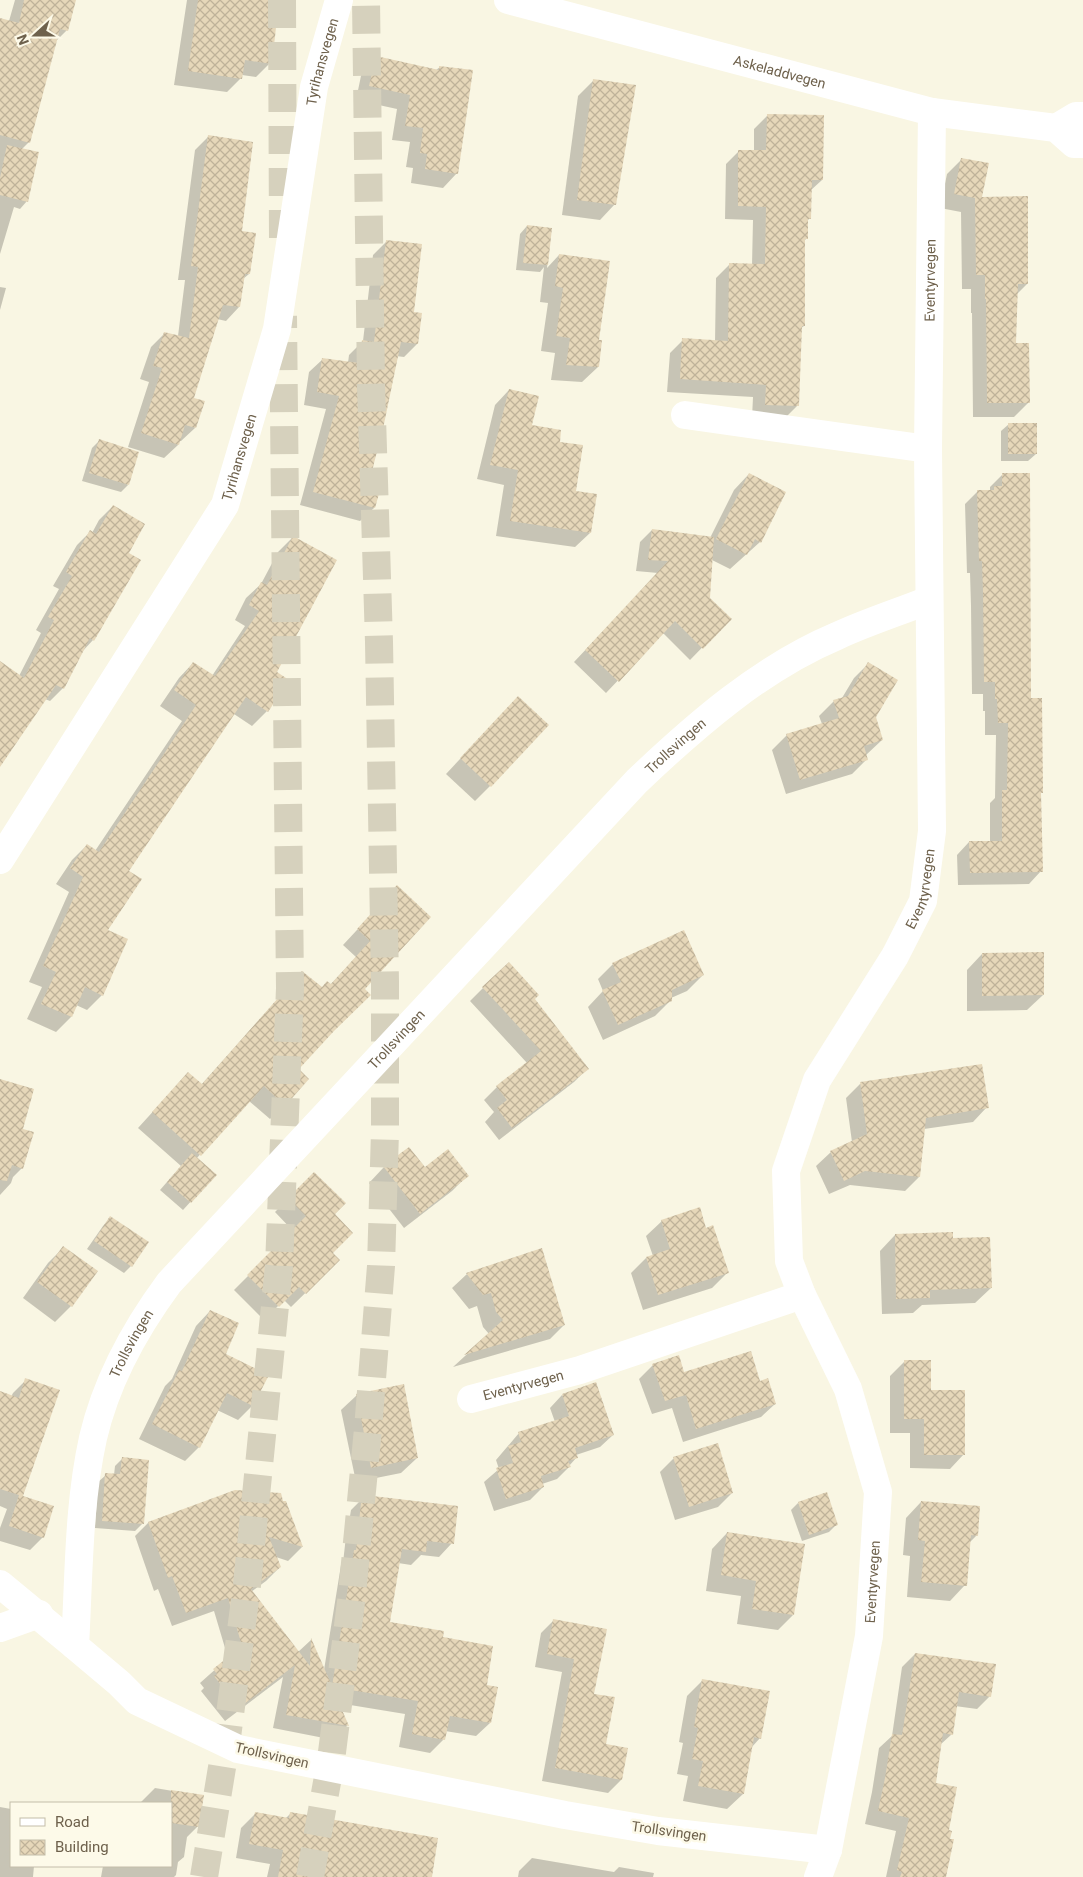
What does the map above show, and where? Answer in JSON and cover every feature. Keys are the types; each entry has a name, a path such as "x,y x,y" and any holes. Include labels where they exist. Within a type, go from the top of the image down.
{"street":[{"name":"Tyrihansvegen","path":"0,860 225,505 277,329 314,87 338,0"},
{"name":"Askeladdvegen","path":"508,0 932,112 1056,128"},
{"name":"Eventyrvegen","path":"818,1877 828,1850 869,1636 878,1492 848,1389 802,1296 789,1260 786,1170 817,1080 895,956 923,901 932,831 928,449 932,112"},
{"path":"1083,116 1076,116 1056,128 1074,144 1083,144"},
{"path":"684,415 928,449"},
{"name":"Trollsvingen","path":"828,1850 658,1831 565,1815 238,1749 137,1700 120,1682 75,1646 83,1507 93,1437 103,1403 133,1337 149,1310 169,1283 454,975 637,781 712,714 775,669 836,636 929,600"},
{"name":"Eventyrvegen","path":"471,1399 580,1370 802,1296"},
{"path":"0,1584 39,1614 75,1646"},
{"path":"0,1628 39,1614"}],"building":[{"path":"24,0 76,0 68,31 60,29 30,143 0,135 0,18 19,23"},
{"path":"198,0 279,0 272,64 245,60 242,79 188,71"},
{"path":"376,56 439,70 439,66 473,70 458,174 425,169 427,154 420,153 423,128 405,126 410,95 369,86"},
{"path":"593,79 636,85 616,205 577,200"},
{"path":"767,114 824,115 823,180 812,180 811,219 808,219 808,239 805,239 805,326 802,326 799,406 765,405 766,385 680,379 682,338 728,341 729,263 765,264 766,207 738,206 738,150 766,150"},
{"path":"208,135 253,142 242,231 256,233 250,274 245,274 240,307 223,305 194,398 205,401 196,428 185,425 179,445 141,433 162,368 153,366 164,332 189,338 198,267 191,266"},
{"path":"7,145 39,152 28,202 0,195 0,178"},
{"path":"961,158 989,163 982,197 1028,196 1028,284 1018,284 1016,343 1029,343 1030,403 987,403 985,275 976,275 975,198 954,194"},
{"path":"527,225 552,228 548,265 523,263"},
{"path":"386,240 422,244 414,312 422,313 418,344 401,342 384,424 370,479 382,483 375,508 313,492 339,396 317,392 322,358 359,363 362,340 374,342"},
{"path":"559,254 610,261 599,340 602,340 599,367 566,365 570,338 556,336 563,288 555,286"},
{"path":"509,389 539,396 532,425 561,430 560,442 583,445 576,491 597,494 591,533 510,521 518,470 490,465"},
{"path":"1008,423 1037,423 1037,454 1008,454"},
{"path":"99,439 139,452 129,485 89,473"},
{"path":"749,473 786,492 761,543 755,539 747,555 716,539"},
{"path":"1002,473 1030,473 1031,698 1042,698 1043,793 1041,793 1043,872 970,873 969,841 1002,841 1002,790 1007,790 1008,723 998,723 995,682 984,682 982,561 979,561 977,490 994,490 994,486 1002,486"},
{"path":"113,505 145,524 129,553 141,560 94,641 90,638 64,689 56,685 0,767 0,661 24,678 54,620 48,617 72,576 66,572 90,530 96,534"},
{"path":"652,529 714,537 710,598 732,619 703,649 675,621 619,682 585,650 668,561 648,560"},
{"path":"293,536 337,560 277,672 289,680 268,712 246,697 129,871 142,879 108,930 128,939 103,996 85,987 72,1017 41,1004 56,972 43,966 83,877 70,868 87,844 99,852 196,705 174,690 193,662 215,676 259,611 249,605 261,582 267,585"},
{"path":"868,662 898,680 876,717 883,740 864,746 868,760 800,780 786,734 839,718 833,700 848,696"},
{"path":"518,696 549,725 491,787 460,758"},
{"path":"397,885 431,917 365,989 371,995 299,1069 309,1079 285,1106 264,1086 201,1156 152,1112 188,1072 202,1084 302,971 322,987 327,981 331,984 370,941 357,929"},
{"path":"684,930 704,975 672,990 672,1001 618,1025 602,990 621,982 612,963"},
{"path":"1044,952 1044,995 982,996 982,953"},
{"path":"509,962 539,995 535,999 589,1069 512,1128 497,1108 507,1100 496,1086 541,1051 482,987"},
{"path":"982,1064 989,1108 926,1118 920,1177 865,1171 844,1181 830,1151 867,1134 860,1082"},
{"path":"0,1079 34,1089 23,1129 34,1132 23,1169 12,1165 7,1181 0,1180"},
{"path":"409,1147 425,1167 448,1149 469,1176 420,1214 383,1166"},
{"path":"192,1153 217,1175 191,1203 167,1182"},
{"path":"314,1172 346,1203 335,1214 353,1233 333,1253 340,1260 306,1294 299,1287 279,1307 247,1275 306,1216 288,1198"},
{"path":"700,1207 706,1228 713,1225 729,1273 658,1295 646,1257 670,1249 661,1220"},
{"path":"110,1216 149,1242 132,1267 94,1241"},
{"path":"953,1232 953,1238 990,1237 992,1288 930,1290 930,1298 896,1299 895,1234"},
{"path":"63,1246 98,1271 72,1307 37,1282"},
{"path":"542,1248 565,1325 464,1355 503,1320 496,1312 491,1293 483,1295 466,1273"},
{"path":"210,1310 239,1323 226,1354 269,1375 253,1406 227,1393 200,1448 152,1424 179,1370 182,1371"},
{"path":"751,1351 760,1381 768,1378 776,1404 696,1429 686,1395 665,1401 652,1364 679,1355 684,1372"},
{"path":"904,1360 931,1360 931,1390 965,1390 965,1455 924,1455 924,1419 904,1419"},
{"path":"25,1378 60,1390 23,1496 54,1506 44,1538 9,1526 19,1495 0,1489 0,1391 19,1398"},
{"path":"596,1382 614,1435 575,1448 578,1458 568,1461 571,1467 541,1476 544,1487 506,1499 496,1468 513,1463 508,1446 521,1442 518,1432 569,1416 562,1394"},
{"path":"404,1384 418,1458 371,1468 356,1394"},
{"path":"718,1443 733,1493 689,1507 673,1457"},
{"path":"122,1457 149,1460 144,1524 102,1521 105,1473 120,1474"},
{"path":"235,1490 281,1493 283,1501 286,1501 303,1547 269,1537 281,1567 251,1589 310,1666 311,1638 332,1686 354,1550 356,1550 361,1503 363,1503 364,1495 458,1506 454,1544 427,1541 426,1552 402,1549 390,1622 444,1631 443,1637 493,1646 487,1685 498,1687 491,1723 450,1716 445,1740 412,1734 418,1701 332,1687 349,1726 286,1715 295,1665 239,1708 214,1676 217,1674 213,1669 242,1646 228,1598 186,1613 172,1576 168,1578 148,1522"},
{"path":"827,1492 838,1525 809,1535 798,1502"},
{"path":"921,1501 980,1506 978,1536 971,1535 967,1586 921,1582 925,1541 918,1540"},
{"path":"727,1532 805,1544 794,1615 752,1609 756,1581 721,1575"},
{"path":"553,1619 607,1629 594,1694 615,1697 606,1744 628,1748 622,1780 555,1768 574,1659 547,1654"},
{"path":"915,1653 996,1664 991,1697 959,1692 953,1735 943,1733 936,1783 957,1787 949,1830 952,1831 950,1839 954,1839 946,1877 900,1877 902,1872 897,1870 909,1818 878,1811 892,1734 902,1735"},
{"path":"702,1679 770,1691 761,1739 754,1737 744,1794 698,1786 703,1761 692,1759 698,1728 694,1727"},
{"path":"171,1790 204,1795 199,1827 172,1823"},
{"path":"255,1812 289,1818 290,1812 438,1838 432,1877 278,1877 283,1850 249,1844"}],"tunnel":[{"path":"282,0 283,241"},
{"path":"310,1877 331,1760 352,1594 381,1266 385,1131 385,982 379,642 371,385 366,0"},
{"path":"204,1877 227,1737 247,1585 279,1266 290,988 283,316"}]}
